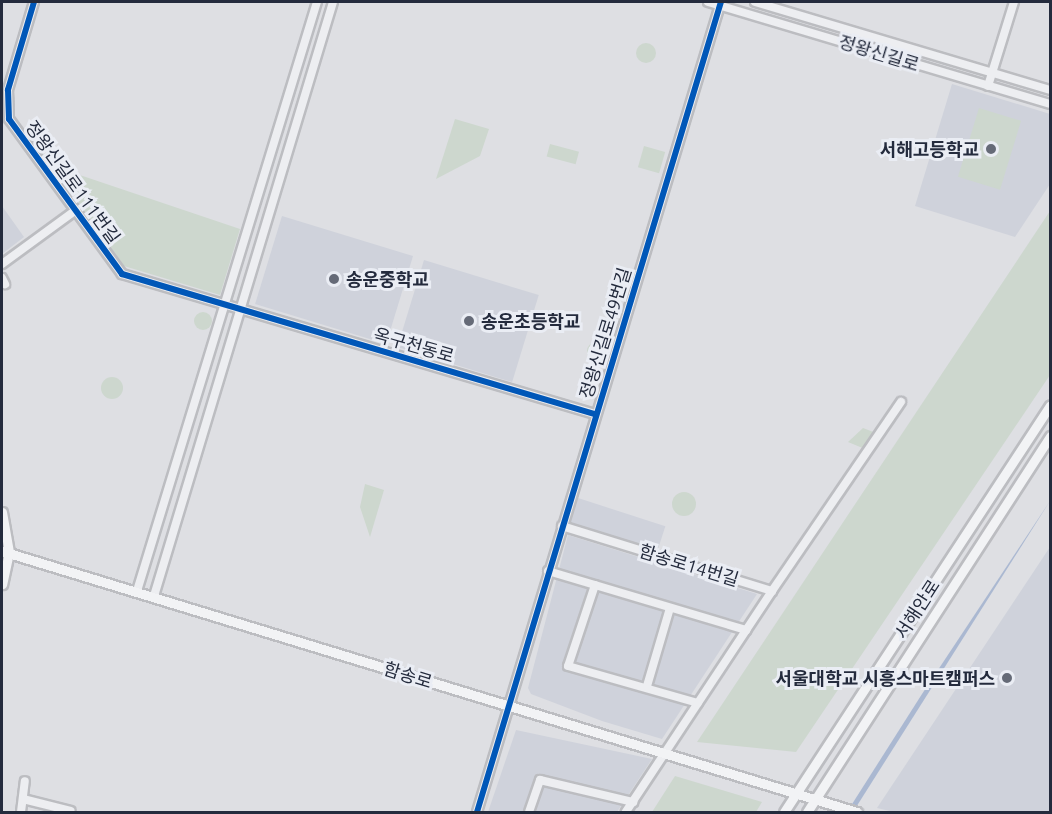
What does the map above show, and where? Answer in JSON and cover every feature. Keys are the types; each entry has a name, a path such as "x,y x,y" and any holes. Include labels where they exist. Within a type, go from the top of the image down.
{"main road":[{"name":"서해안로","path":"784,813 1050,405"},
{"name":"서해안로","path":"807,813 1050,436"},
{"path":"2,512 5,552 2,584"},
{"name":"함송로","path":"5,552 154,596 813,802 857,813"}],"street":[{"name":"정왕신길로111번길","path":"34,2 5,105 122,274 225,304"},
{"path":"137,591 317,2"},
{"path":"154,596 333,2"},
{"name":"정왕신길로","path":"708,2 720,3 1050,104"},
{"name":"정왕신길로","path":"755,2 1050,90"},
{"path":"988,86 1014,2"},
{"name":"정왕신길로49번길","path":"477,813 720,3"},
{"path":"2,264 76,210"},
{"name":"옥구천동로","path":"225,304 596,414"},
{"path":"626,813 772,591 901,402"},
{"name":"함송로14번길","path":"562,526 772,591"},
{"path":"548,571 746,630"},
{"path":"595,585 567,666 647,686 698,703"},
{"path":"647,686 670,608"},
{"path":"529,813 540,780 633,802"},
{"path":"21,813 25,781"},
{"path":"23,799 71,811"}],"shaded area":[{"path":"646,43 653,46 656,53 653,60 646,63 639,60 636,53 639,46"},
{"name":"서해고등학교","path":"952,84 1050,114 1050,184 1015,237 915,206"},
{"path":"979,108 1021,121 1000,190 958,177"},
{"path":"455,119 489,129 480,156 436,179"},
{"path":"550,144 579,152 576,164 547,157"},
{"path":"644,146 665,152 659,173 638,167"},
{"path":"53,166 240,229 220,295 124,266"},
{"path":"2,206 24,237 2,254"},
{"path":"1050,211 1050,375 796,752 697,742"},
{"name":"송운중학교","path":"282,216 413,256 386,344 255,304"},
{"name":"송운초등학교","path":"424,260 539,295 512,382 397,347"},
{"path":"203,312 209,315 212,321 209,327 203,330 197,327 194,321 197,315"},
{"path":"596,342 602,345 605,351 602,357 596,360 590,357 587,351 590,345"},
{"path":"108,377 116,377 123,384 123,392 116,399 108,399 101,392 101,384"},
{"path":"863,428 876,433 865,449 848,442"},
{"path":"365,484 384,490 370,537 360,507"},
{"path":"684,492 692,496 696,504 692,512 684,516 676,512 672,504 676,496"},
{"path":"575,497 665,526 657,553 566,524"},
{"path":"568,535 757,594 662,739 602,721 531,694 528,688"},
{"name":"서울대학교 시흥스마트캠퍼스","path":"1050,547 1050,812 894,812 877,808"},
{"path":"516,730 652,759 617,812 488,812"},
{"path":"675,776 762,802 756,812 652,812"}],"water":[{"path":"1050,501 853,812 847,812 922,694"}],"cycle path":[{"path":"34,2 8,90 9,119 122,274 596,414"},
{"path":"477,812 721,2"}],"place":[{"name":"서해고등학교","path":"991,149"},
{"name":"송운중학교","path":"334,279"},
{"name":"송운초등학교","path":"469,321"},
{"name":"서울대학교 시흥스마트캠퍼스","path":"1007,678"}]}
